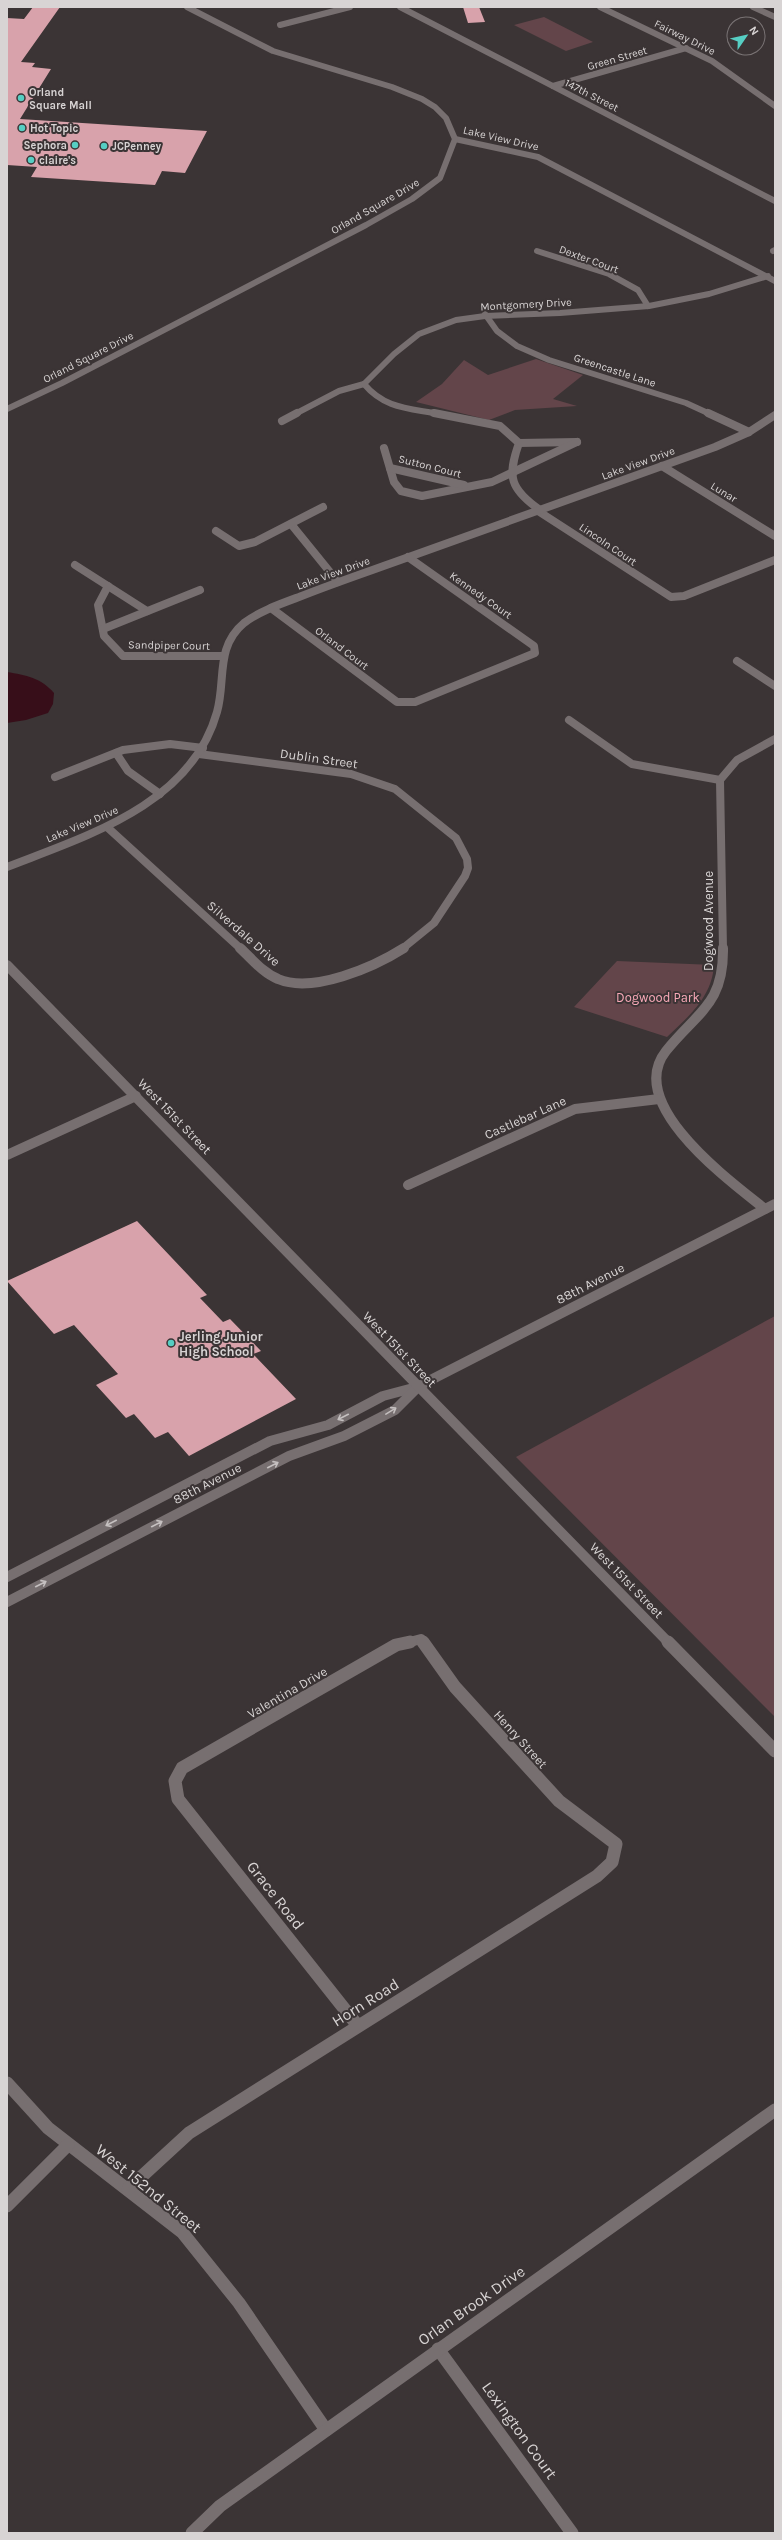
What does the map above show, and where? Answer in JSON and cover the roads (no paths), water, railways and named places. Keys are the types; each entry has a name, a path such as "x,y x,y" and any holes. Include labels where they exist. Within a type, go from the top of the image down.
{"street":[{"path":"187,7 246,39 273,51 409,93 437,110 446,118 455,139"},
{"path":"280,25 350,7"},
{"name":"147th Street","path":"400,7 775,201"},
{"name":"Fairway Drive","path":"600,7 712,61 775,106"},
{"path":"753,7 775,17"},
{"name":"Green Street","path":"553,86 686,48"},
{"name":"Lake View Drive","path":"455,139 538,157 775,281"},
{"name":"Orland Square Drive","path":"7,408 219,302 366,225 412,199 440,178 455,139"},
{"name":"Dexter Court","path":"537,251 609,274 638,290 648,306"},
{"name":"Montgomery Drive","path":"364,384 412,339 429,329 484,314 544,314 648,306 703,296 768,276"},
{"name":"Greencastle Lane","path":"484,314 498,331 517,346 549,360 686,403 749,432"},
{"path":"282,421 339,391 364,384 375,397 393,405 500,426 519,443 510,475 519,496 539,511"},
{"name":"Lake View Drive","path":"7,867 107,827 128,816 160,794 184,772 201,751 217,714 223,656 229,637 234,631 271,608 338,582 662,466 749,432 774,418"},
{"name":"Sutton Court","path":"384,448 394,482 401,491 410,495 422,496 465,486 492,482 510,475 577,442 519,443"},
{"name":"Lunar","path":"662,466 775,536"},
{"name":"Sutton Court","path":"390,468 465,486"},
{"path":"216,531 239,546 255,542 323,507"},
{"name":"Lincoln Court","path":"539,511 665,595 677,597 684,596 775,560"},
{"path":"291,524 294,530 338,582"},
{"name":"Kennedy Court","path":"402,703 415,702 535,653 534,646 408,557"},
{"path":"75,565 147,611"},
{"name":"Sandpiper Court","path":"108,586 98,605 104,636 123,656 223,656"},
{"path":"103,629 200,590"},
{"name":"Orland Court","path":"271,608 390,699 402,703"},
{"path":"737,661 775,686"},
{"path":"569,720 632,764 720,780 728,766 740,756 775,739"},
{"name":"Dublin Street","path":"55,778 116,753 149,745 170,744 201,751 351,774 395,789 448,830 456,838 467,859 468,868 465,876 443,909"},
{"path":"116,753 118,759 138,778 160,794"},
{"name":"Dogwood Avenue","path":"659,1099 658,1067 661,1058 677,1038 711,1005 720,984 723,968 720,780"},
{"name":"Silverdale Drive","path":"107,827 267,973 283,981 313,982 366,968 429,929 443,909"},
{"name":"West 151st Street","path":"7,965 775,1751"},
{"path":"7,1155 136,1096"},
{"path":"659,1099 692,1148 765,1210"},
{"name":"Castlebar Lane","path":"408,1185 575,1109 659,1099"},
{"name":"88th Avenue","path":"7,1576 270,1440 328,1425 383,1396 418,1387 775,1204"},
{"name":"88th Avenue","path":"7,1602 289,1456 344,1436 395,1410 418,1387"},
{"name":"Valentina Drive","path":"175,1781 182,1768 396,1645 421,1639"},
{"name":"Henry Street","path":"421,1639 455,1687 559,1801 616,1844"},
{"name":"Grace Road","path":"175,1781 178,1798 358,2026"},
{"name":"Horn Road","path":"128,2189 189,2133 597,1876 612,1862 616,1844"},
{"name":"West 152nd Street","path":"7,2083 48,2128 182,2232 200,2252 231,2292 326,2430"},
{"name":"Orlan Brook Drive","path":"192,2533 220,2506 775,2110"},
{"path":"7,2206 68,2145"},
{"name":"Lexington Court","path":"438,2349 572,2533"}],"place":[{"name":"Orland Square Mall","path":"21,98"},
{"name":"Hot Topic","path":"22,128"},
{"name":"Sephora","path":"75,145"},
{"name":"JCPenney","path":"104,146"},
{"name":"claire's","path":"31,160"},
{"name":"Jerling Junior High School","path":"171,1343"}],"park label":[{"name":"Dogwood Park","path":"658,997"}]}
